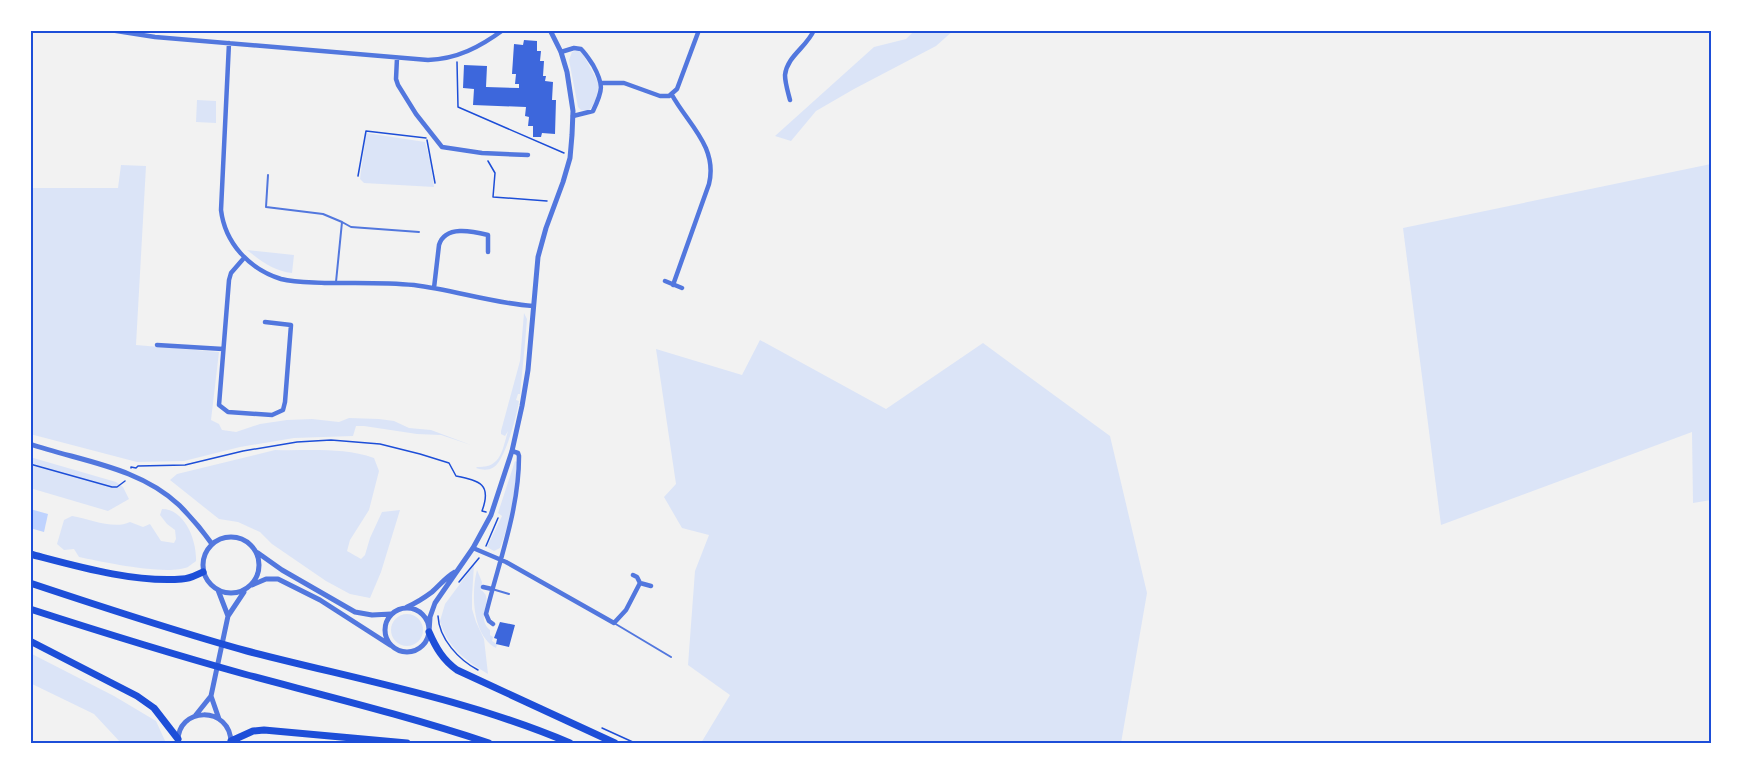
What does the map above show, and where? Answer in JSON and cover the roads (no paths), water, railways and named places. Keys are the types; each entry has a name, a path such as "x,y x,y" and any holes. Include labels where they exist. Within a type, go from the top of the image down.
{"highway":[{"path":"30,554 105,572 145,578 182,579 203,572"},
{"path":"30,583 248,651 462,705 570,743"},
{"path":"30,609 155,649 410,717 489,743"},
{"path":"429,632 442,657 459,672 615,743"},
{"path":"30,641 137,696 154,708 178,741"},
{"path":"231,742 253,731 264,730 407,743"},
{"path":"330,736 361,743"}],"street":[{"path":"110,30 154,36 431,60 457,56 474,49 504,30"},
{"path":"178,741 183,725 195,716 211,693 228,616 244,591 266,579 278,579 320,600 401,651 415,651 424,644 435,603 473,548 491,514 512,451 525,390 538,257 570,156 573,117 570,88 561,52 550,30"},
{"path":"602,83 624,83 660,96 672,95 678,87 699,30"},
{"path":"790,100 785,79 787,67 809,40 814,30"},
{"path":"229,43 221,208 230,239 244,258 261,271 282,279 303,282 383,283 434,288 532,306"},
{"path":"561,52 574,48 581,49 602,83 593,111 573,117"},
{"path":"397,58 398,86 442,147 482,153 528,155"},
{"path":"672,95 703,140 711,167 709,184 673,285"},
{"path":"434,288 439,247 441,239 445,236 458,231 488,235 488,252"},
{"path":"244,258 231,273 229,280 219,405 228,412 272,415 283,410 291,324 265,322"},
{"path":"665,281 682,288"},
{"path":"157,345 224,349"},
{"path":"30,444 111,468 148,483 178,505 212,544"},
{"path":"494,624 489,621 486,614 512,520 518,487 519,456 518,453 512,451"},
{"path":"244,591 226,593 211,586 203,572 204,557 212,544 219,539 236,537 251,545 259,560 260,569 252,585"},
{"path":"473,548 500,559 614,622 626,610 640,583"},
{"path":"256,552 282,570 355,612 372,615 391,614"},
{"path":"390,645 385,629 391,614 419,602 447,576 456,572"},
{"path":"633,575 640,583 651,586"},
{"path":"483,587 492,589"},
{"path":"218,590 228,616"},
{"path":"405,608 416,609 423,614 428,621 429,632"},
{"path":"211,693 219,719"},
{"path":"195,716 203,714 219,719 229,732 231,742"}],"lane":[{"path":"268,175 266,207 323,214 351,227 419,232"},
{"path":"336,283 342,222"},
{"path":"492,589 508,594"},
{"path":"614,622 671,657"}],"water":[{"path":"30,509 48,514 44,532 30,528"}]}
